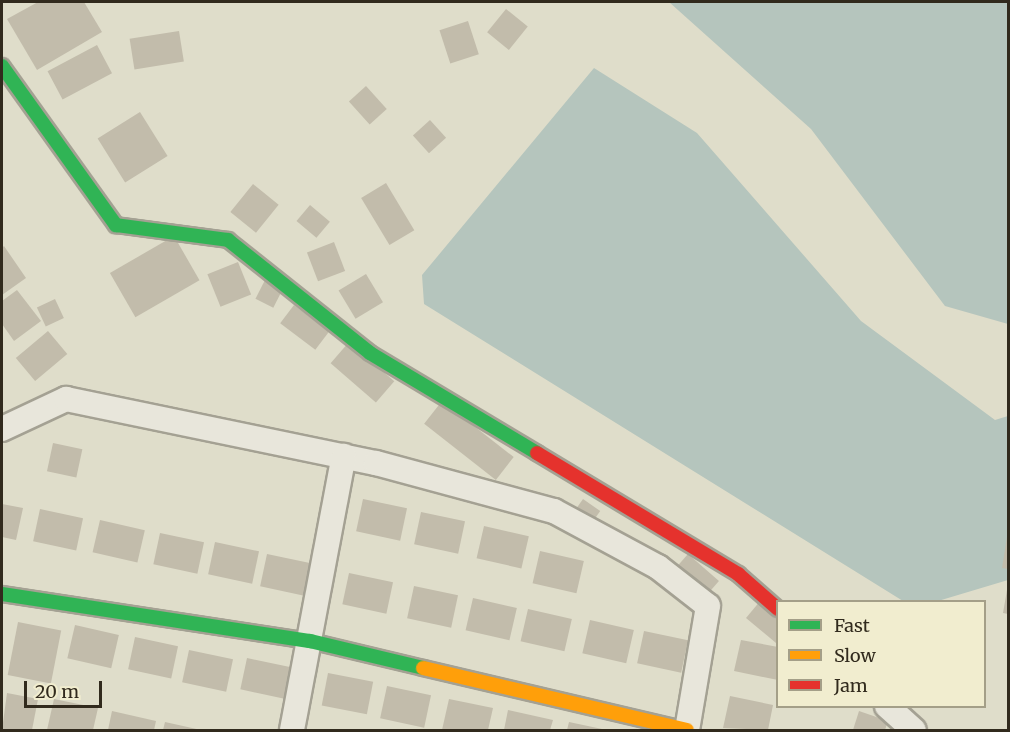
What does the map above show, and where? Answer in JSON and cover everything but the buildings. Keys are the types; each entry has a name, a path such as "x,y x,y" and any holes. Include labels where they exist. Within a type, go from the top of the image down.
{"street":[{"path":"2,66 11,93 116,225 228,240 370,353 738,574 776,608"},
{"path":"2,429 66,399 344,456 554,511 658,567 708,606 687,730 310,642 2,594"},
{"path":"292,730 344,456"},
{"path":"889,708 914,730"}],"shaded area":[{"path":"669,2 1008,2 1008,324 945,306 811,129"},
{"path":"594,68 697,133 861,321 995,420 1008,416 1008,580 941,600 901,600 424,304 422,275"}],"traffic: fast":[{"path":"2,66 116,225 228,240 370,353 537,453"},
{"path":"2,594 310,641 423,668"}],"traffic: slow":[{"path":"423,668 687,730"}],"traffic: jam":[{"path":"537,453 738,574 776,607"}]}
